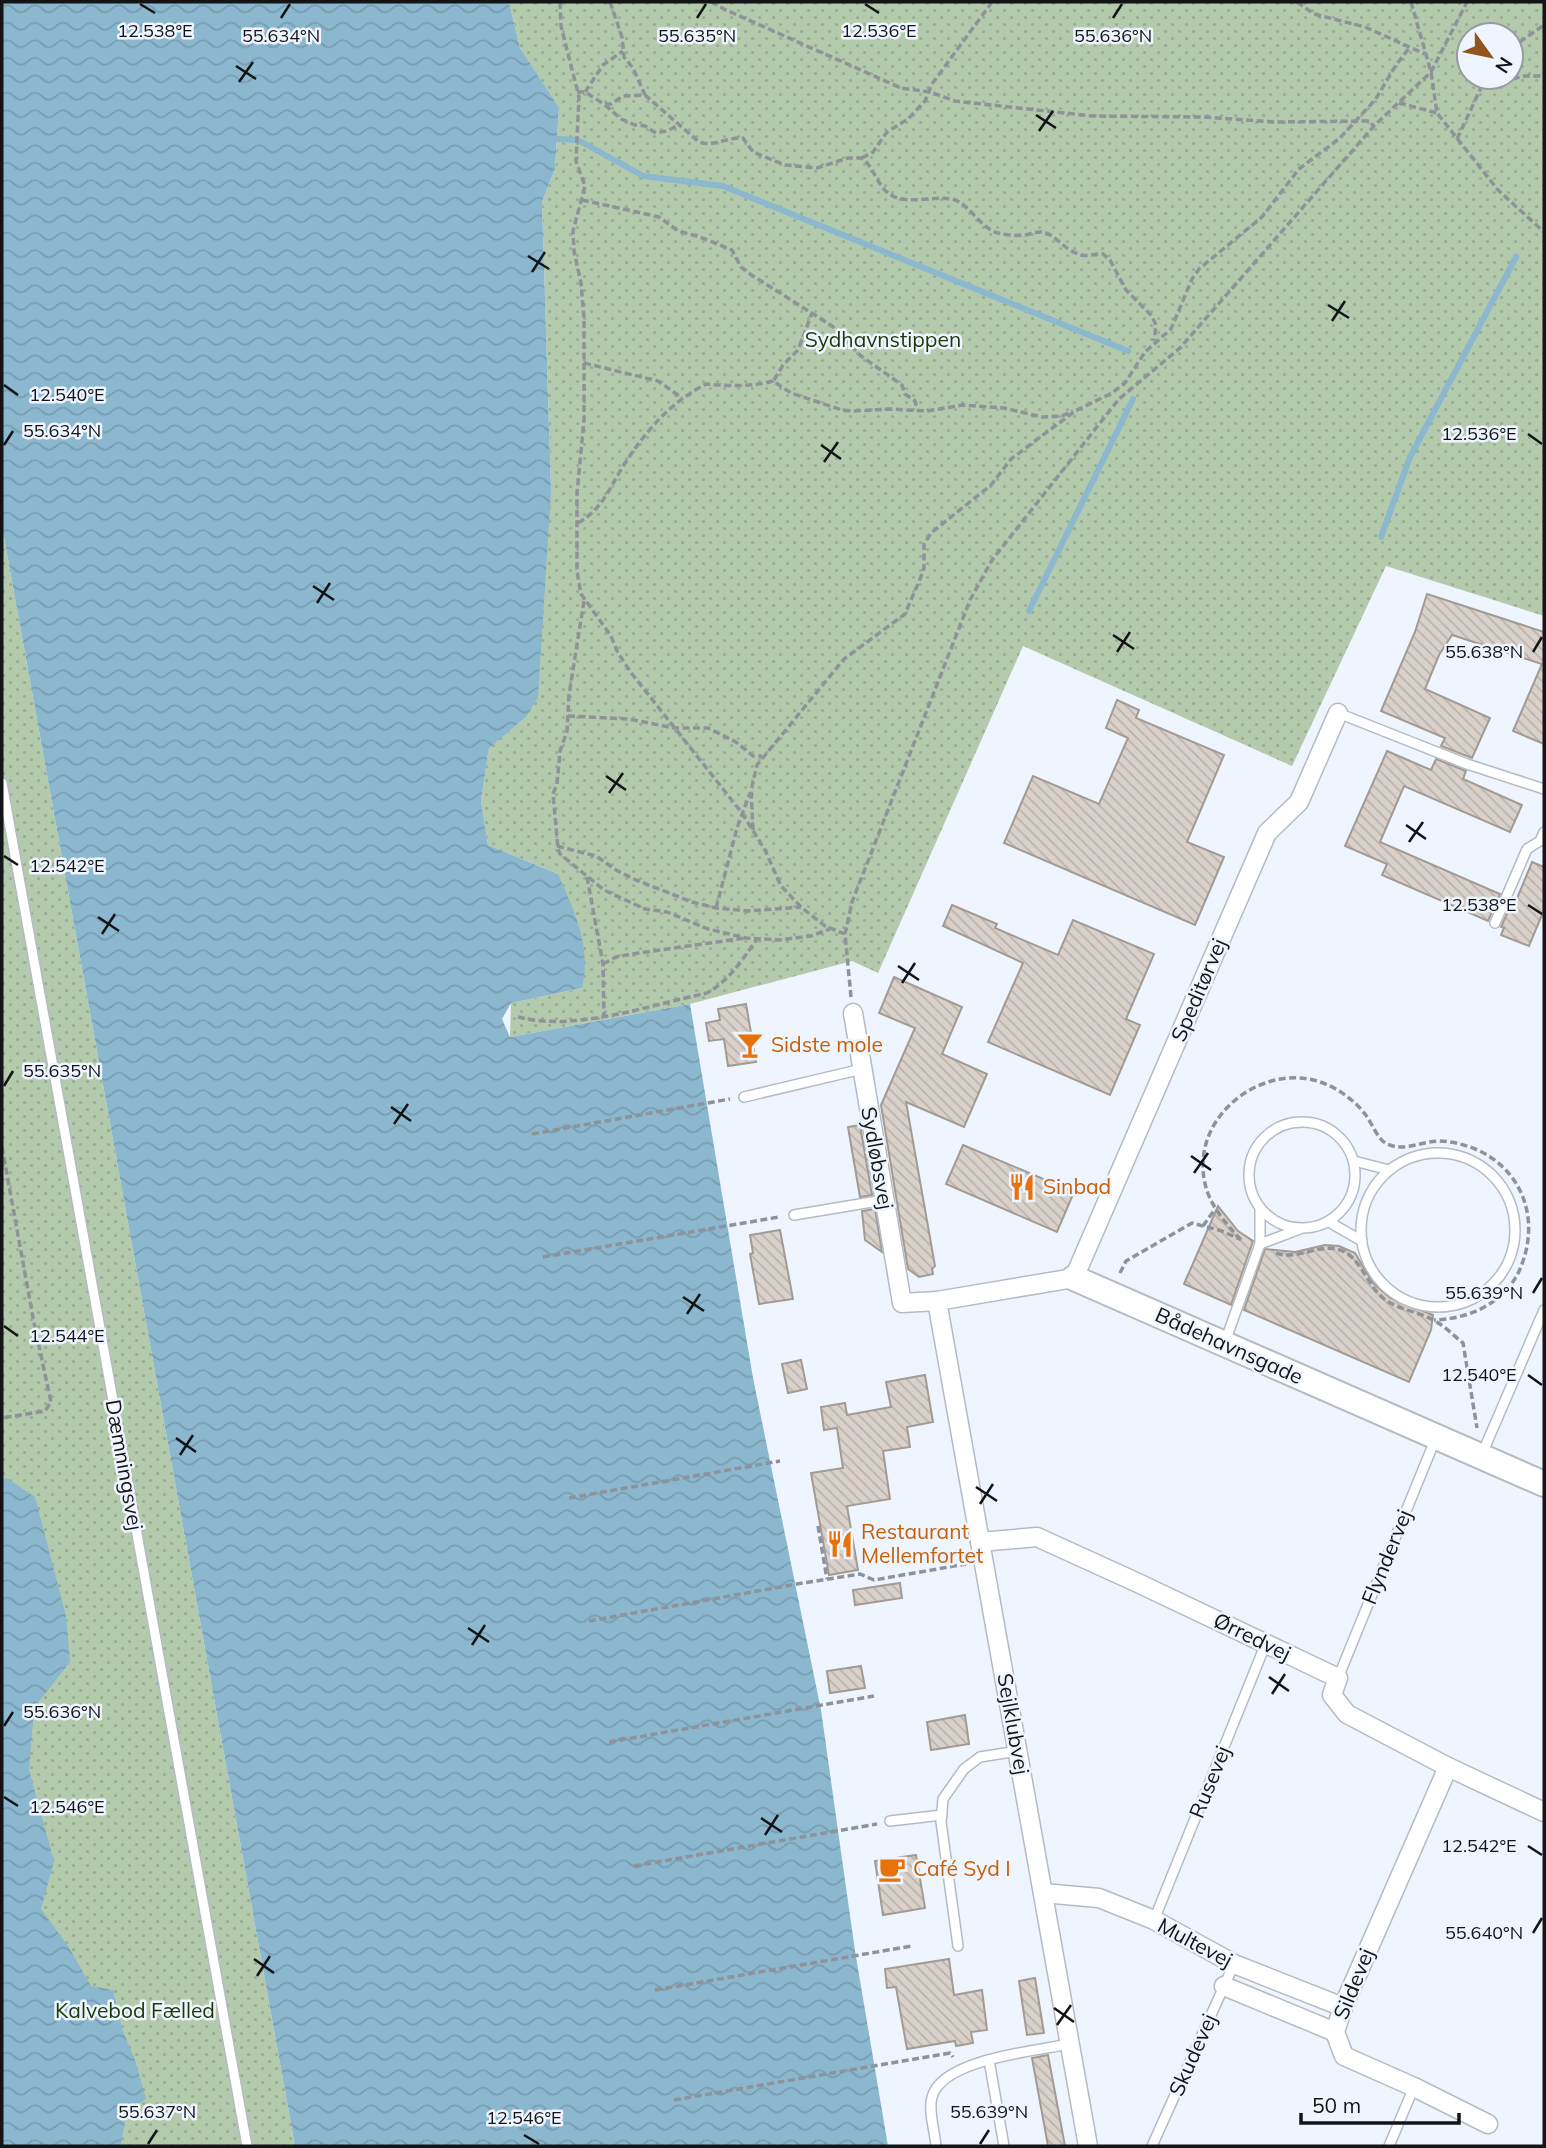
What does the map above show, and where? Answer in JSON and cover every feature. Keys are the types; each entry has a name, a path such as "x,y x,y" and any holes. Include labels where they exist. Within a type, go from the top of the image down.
{"street":[{"name":"Speditørvej","path":"1074,1278 1267,833 1299,802 1338,713"},
{"name":"Sydløbsvej","path":"853,1013 902,1303 937,1301"},
{"name":"Bådehavnsgade","path":"1074,1278 1544,1484"},
{"path":"937,1301 1074,1278"},
{"name":"Sejlklubvej","path":"937,1301 1088,2146"},
{"name":"Ørredvej","path":"980,1542 1037,1537 1338,1678"},
{"path":"1338,1678 1332,1695 1347,1714 1448,1767 1544,1812"},
{"name":"Sildevej","path":"1448,1767 1343,2007 1335,2032 1344,2056 1488,2124"},
{"name":"Multevej","path":"1043,1893 1099,1898 1154,1920 1234,1964 1343,2007"},
{"path":"1224,1986 1335,2032"}],"lane":[{"path":"1338,713 1467,764 1544,789"},
{"name":"Dæmningsvej","path":"2,783 247,2146"},
{"path":"1495,923 1527,849 1540,841 1544,832"},
{"path":"744,1097 862,1069"},
{"path":"1260,1244 1300,1229 1329,1222 1342,1211 1352,1196 1356,1179 1354,1161 1347,1145 1326,1127 1300,1121 1282,1125 1267,1135 1255,1149 1249,1166 1249,1184 1260,1208 1267,1216 1283,1225 1300,1229"},
{"path":"1435,1152 1461,1155 1483,1166 1501,1184 1513,1207 1516,1232 1511,1257 1498,1279 1479,1295 1455,1305 1430,1307 1406,1300 1385,1286 1370,1265 1362,1241 1366,1202 1389,1170 1411,1157 1435,1152"},
{"path":"1354,1161 1389,1170"},
{"path":"794,1214 884,1200"},
{"path":"1224,1344 1260,1244 1260,1208"},
{"path":"1329,1222 1362,1241"},
{"path":"1481,1456 1544,1310"},
{"name":"Flyndervej","path":"1338,1678 1436,1437"},
{"name":"Rusevej","path":"1154,1920 1266,1643"},
{"path":"958,1946 942,1815 943,1799 964,1769 979,1757 1018,1751"},
{"path":"890,1821 942,1815"},
{"name":"Skudevej","path":"1152,2146 1234,1964"},
{"path":"936,2146 931,2099 938,2085 949,2075 989,2060 1069,2044"},
{"path":"989,2060 1004,2146"},
{"path":"1389,2146 1414,2087"}],"path":[{"path":"560,2 561,26 578,92 576,161 585,186 573,231 574,251 581,282 583,363 584,420 576,493 581,594 611,636 632,674 742,813 765,850 780,886 801,907 830,929 845,934"},
{"path":"610,2 622,37 626,61 633,68 645,95 699,142 706,144 726,138 743,138 753,152 785,165 817,168 861,158 873,152 887,132 908,119 925,101 932,84 992,2"},
{"path":"711,2 901,88 930,92 955,100 1092,116 1203,117 1274,122 1368,121 1374,127"},
{"path":"1297,2 1314,14 1365,27 1426,54"},
{"path":"1411,2 1431,72 1437,113 1498,190 1544,233"},
{"path":"853,1013 845,934 852,902 965,613 992,560 1119,399 1180,348 1374,127 1431,72 1467,2"},
{"path":"1525,38 1544,25"},
{"path":"578,523 597,511 642,439 660,416 682,398 706,384 716,386 774,381 791,393 842,410 935,410 963,404 1004,408 1042,417 1062,416 1112,394 1125,383 1153,343 1171,329 1192,279 1199,269 1262,217 1299,169 1340,138 1375,100 1410,47"},
{"path":"585,92 603,65 623,51"},
{"path":"1525,76 1544,76"},
{"path":"1457,139 1480,91"},
{"path":"578,92 585,92 621,119 645,126 656,133 680,125"},
{"path":"604,104 611,104 623,96 645,95"},
{"path":"1399,103 1437,113"},
{"path":"861,158 869,164 879,183 896,197 955,200 984,226 998,233 1046,233 1077,254 1089,256 1098,253 1107,256 1126,290 1153,316 1157,332 1153,343"},
{"path":"582,200 659,217 678,231 726,247 734,253 741,267 832,326 861,356 902,385 905,394 915,401 917,409"},
{"path":"774,381 783,365 798,350 812,313"},
{"path":"583,363 658,381 682,398"},
{"path":"716,908 742,813 762,757 844,659 905,614 924,568 924,544 931,533 991,485 1011,459 1075,411"},
{"path":"584,599 569,695 567,732 560,751 557,784 553,794 560,854 604,890 637,906 667,912 708,929 746,938 779,940 811,936 830,929"},
{"path":"568,716 629,719 674,728 716,730 753,756 762,757"},
{"path":"751,791 753,830"},
{"path":"557,846 596,856 616,870 665,893 716,908 748,911 801,907"},
{"path":"586,875 603,964 606,1002 604,1017"},
{"path":"603,964 616,957 632,954 746,938"},
{"path":"518,1017 538,1023 604,1017 707,993 721,985 734,972 757,939"},
{"path":"532,1134 744,1097"},
{"path":"2,1147 51,1402 45,1411 2,1418"},
{"path":"1110,1294 1126,1261 1192,1223 1243,1241 1215,1209 1203,1226"},
{"path":"543,1257 794,1214"},
{"path":"1272,1251 1282,1255 1303,1254 1326,1247 1343,1250 1356,1261 1367,1280 1383,1298 1405,1310 1434,1320 1464,1343 1481,1456"},
{"path":"569,1498 780,1461"},
{"path":"818,1526 827,1579"},
{"path":"589,1621 827,1579 860,1574 874,1580 984,1561"},
{"path":"609,1742 874,1696"},
{"path":"634,1866 890,1821"},
{"path":"655,1990 912,1946"},
{"path":"674,2100 950,2053 961,2070"}],"green space":[{"name":"Sydhavnstippen","path":"509,2 1544,2 1544,616 1386,566 1292,766 1023,646 878,973 852,961 690,1004 510,1037 511,1003 582,988 558,874 488,845 481,801 489,747 526,717 551,491 542,202 555,169 559,109 520,48"},
{"name":"Kalvebod Fælled","path":"2,526 295,2146 2,2146"}],"water":[{"path":"2,2 509,2 520,48 559,108 555,169 542,202 551,491 538,697 526,717 489,748 481,801 488,845 558,874 580,929 585,958 582,988 511,1003 502,1019 510,1037 690,1004 753,1378 821,1710 855,1951 888,2146 295,2146 2,526"},
{"path":"2,1478 8,1479 35,1497 66,1616 70,1662 34,1708 29,1770 54,1861 41,1909 68,1946 91,1986 113,1990 122,2029 135,2060 146,2099 127,2112 122,2146 4,2146"}],"building":[{"path":"1427,594 1544,632 1544,744 1513,731 1542,664 1452,635 1439,655 1425,689 1490,718 1472,758 1441,746 1445,738 1381,711 1415,632"},
{"path":"1117,700 1139,710 1136,718 1224,755 1187,842 1224,857 1195,925 1004,843 1033,776 1099,804 1128,738 1106,728"},
{"path":"1387,751 1431,770 1436,759 1466,771 1463,779 1522,805 1510,832 1404,786 1380,842 1500,894 1488,921 1382,875 1387,864 1345,846"},
{"path":"1532,862 1544,867 1544,910 1529,946 1501,935 1504,928 1501,927 1513,900 1516,901"},
{"path":"952,905 997,924 995,928 1058,955 1073,920 1154,954 1126,1019 1140,1025 1110,1095 988,1042 1023,963 943,926"},
{"path":"894,977 962,1007 942,1054 987,1074 964,1127 906,1102 935,1266 932,1269 933,1274 919,1277 908,1269 881,1105 915,1028 879,1013"},
{"path":"746,1004 756,1062 728,1066 724,1039 709,1041 706,1023 720,1020 718,1009"},
{"path":"860,1125 872,1195 860,1197 848,1127"},
{"path":"963,1145 1074,1192 1057,1232 946,1184"},
{"path":"1218,1206 1238,1231 1253,1241 1231,1305 1184,1284"},
{"path":"875,1209 882,1252 865,1240 862,1211"},
{"path":"780,1230 793,1299 759,1304 750,1254 753,1253 750,1235"},
{"path":"1325,1245 1339,1246 1355,1253 1373,1283 1390,1298 1433,1315 1431,1330 1409,1382 1244,1310 1265,1249 1295,1252"},
{"path":"801,1360 807,1389 788,1393 782,1364"},
{"path":"925,1375 933,1422 907,1427 910,1447 883,1451 890,1499 847,1506 858,1570 829,1575 811,1473 843,1468 837,1428 824,1430 821,1407 845,1403 847,1415 891,1407 886,1382"},
{"path":"900,1583 902,1598 855,1605 853,1590"},
{"path":"861,1666 865,1688 830,1693 827,1671"},
{"path":"965,1715 969,1744 931,1750 927,1722"},
{"path":"916,1855 925,1908 883,1915 875,1861"},
{"path":"949,1959 954,1995 982,1990 987,2030 971,2032 973,2043 956,2046 955,2041 907,2049 896,1987 887,1988 885,1969"},
{"path":"1035,1978 1044,2033 1027,2035 1019,1981"},
{"path":"1048,2055 1065,2146 1048,2146 1032,2058"}],"waterway":[{"path":"558,139 578,140 643,176 723,186 1128,351"},
{"path":"1381,537 1410,457 1516,257"},
{"path":"1029,611 1133,399"}],"place":[{"name":"Sidste mole","path":"750,1045"},
{"name":"Sinbad","path":"1022,1187"},
{"name":"Restaurant Mellemfortet","path":"840,1544"},
{"name":"Café Syd I","path":"892,1869"}]}
